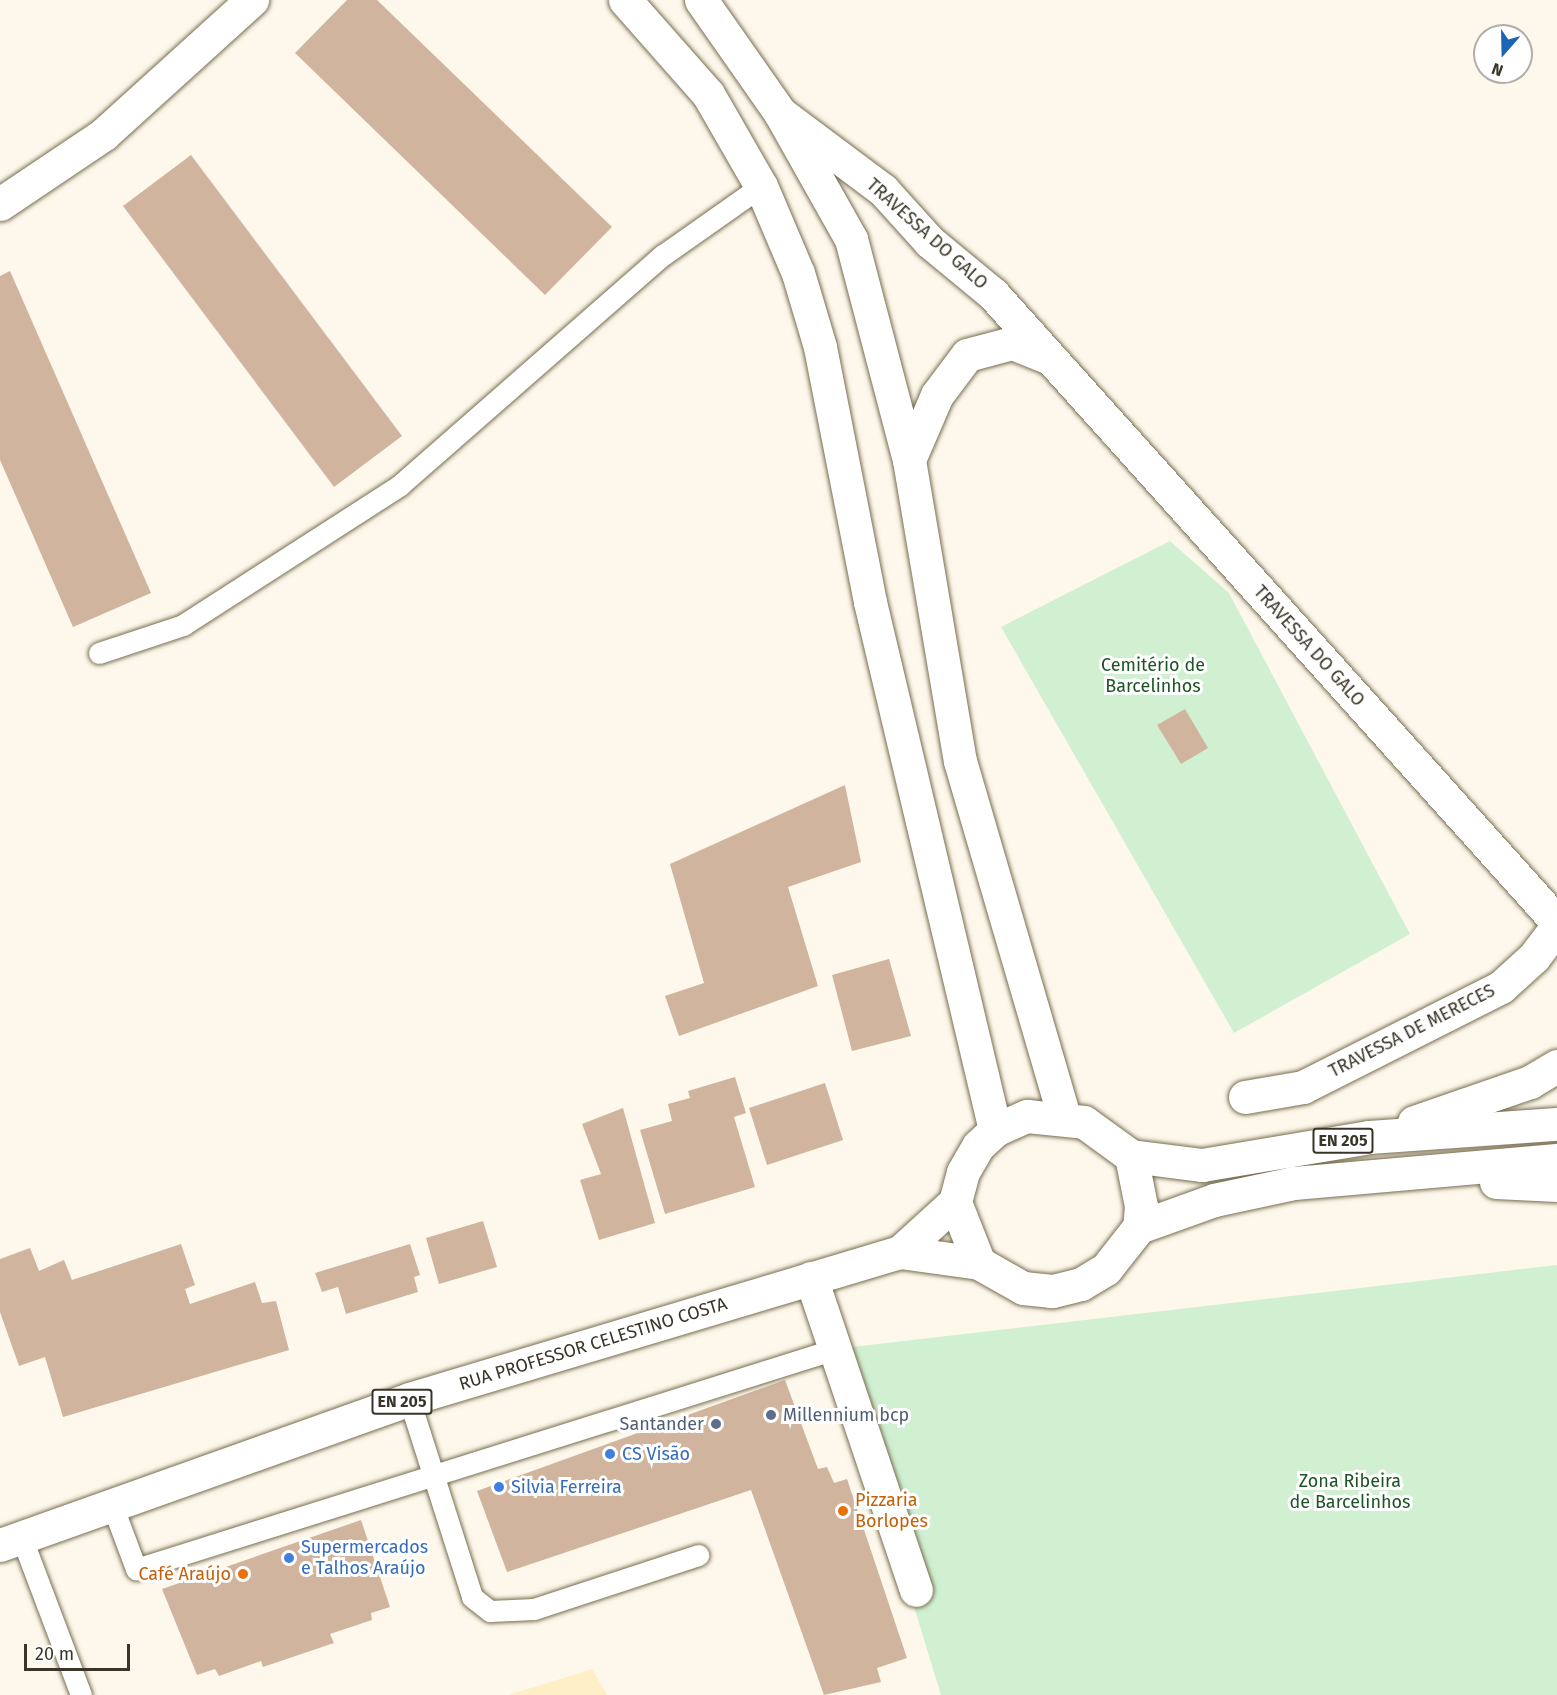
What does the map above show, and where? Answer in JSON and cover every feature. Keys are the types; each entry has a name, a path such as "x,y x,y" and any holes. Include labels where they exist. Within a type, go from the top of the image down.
{"main road":[{"path":"0,204 104,134 252,0"},
{"path":"625,0 708,94 761,186 798,273 820,347 870,602 995,1130"},
{"path":"701,0 780,113 851,239 909,460 960,761 1064,1116"},
{"name":"TRAVESSA DO GALO","path":"780,113 883,190 1063,368 1557,924"},
{"name":"TRAVESSA DO GALO","path":"909,460 937,395 967,355 1012,343 1042,353 1063,368"},
{"name":"TRAVESSA DE MERECES","path":"1245,1097 1303,1087 1501,987 1534,957 1557,924"},
{"path":"1369,1137 1530,1082 1557,1066"},
{"path":"900,1252 955,1202 963,1172 995,1130 1027,1116 1064,1116 1084,1122 1131,1156 1141,1206 1139,1227 1106,1269 1081,1284 1052,1291 1023,1288 979,1263 955,1202"},
{"name":"EN 205","path":"1131,1156 1202,1165 1369,1137 1557,1124"},
{"name":"EN 205","path":"1139,1227 1214,1200 1293,1183 1460,1165 1557,1160"},
{"path":"1460,1165 1488,1182 1557,1185"},
{"name":"RUA PROFESSOR CELESTINO COSTA","path":"10,1541 111,1502 409,1399 900,1252 979,1263"},
{"path":"811,1278 916,1590"}],"lane":[{"path":"99,652 183,625 400,485 663,255 761,186"},
{"path":"111,1502 136,1569 434,1479 835,1349"},
{"path":"409,1399 472,1596 490,1611 534,1609 698,1555"},
{"path":"10,1541 81,1695"}],"shaded area":[{"path":"592,1669 607,1695 509,1695"}],"green space":[{"name":"Cemitério de Barcelinhos","path":"1170,541 1229,593 1410,934 1234,1033 1001,627"},
{"name":"Zona Ribeira de Barcelinhos","path":"1557,1265 1557,1695 941,1695 835,1349"}],"building":[{"path":"347,0 377,0 612,227 545,295 295,53"},
{"path":"191,155 402,436 334,487 123,206"},
{"path":"10,271 151,593 73,627 0,460 0,276"},
{"path":"1185,709 1208,748 1181,764 1157,725"},
{"path":"845,785 861,862 788,887 818,986 679,1036 665,996 704,983 670,864"},
{"path":"889,959 911,1036 852,1051 832,975"},
{"path":"735,1077 746,1113 734,1117 755,1187 665,1214 640,1130 672,1121 668,1104 690,1098 688,1091"},
{"path":"825,1083 843,1140 767,1165 749,1108"},
{"path":"623,1108 655,1223 599,1240 580,1180 601,1174 582,1124"},
{"path":"483,1221 497,1267 439,1284 426,1238"},
{"path":"181,1244 195,1285 185,1289 190,1304 255,1282 262,1303 276,1301 289,1350 63,1417 45,1357 19,1366 0,1312 0,1259 30,1248 39,1271 64,1260 72,1280"},
{"path":"410,1244 420,1275 414,1277 418,1292 346,1314 338,1287 322,1292 315,1273"},
{"path":"785,1380 818,1469 827,1467 834,1483 847,1479 907,1658 877,1668 881,1682 824,1695 751,1490 507,1572 477,1491"},
{"path":"361,1520 390,1607 371,1613 372,1620 330,1634 334,1643 263,1667 261,1661 219,1676 215,1669 197,1675 162,1589"}],"place":[{"name":"Millennium bcp","path":"771,1415"},
{"name":"Santander","path":"716,1424"},
{"name":"CS Visão","path":"610,1454"},
{"name":"Silvia Ferreira","path":"499,1487"},
{"name":"Pizzaria Borlopes","path":"843,1511"},
{"name":"Supermercados e Talhos Araújo","path":"289,1558"},
{"name":"Café Araújo","path":"243,1574"}]}
